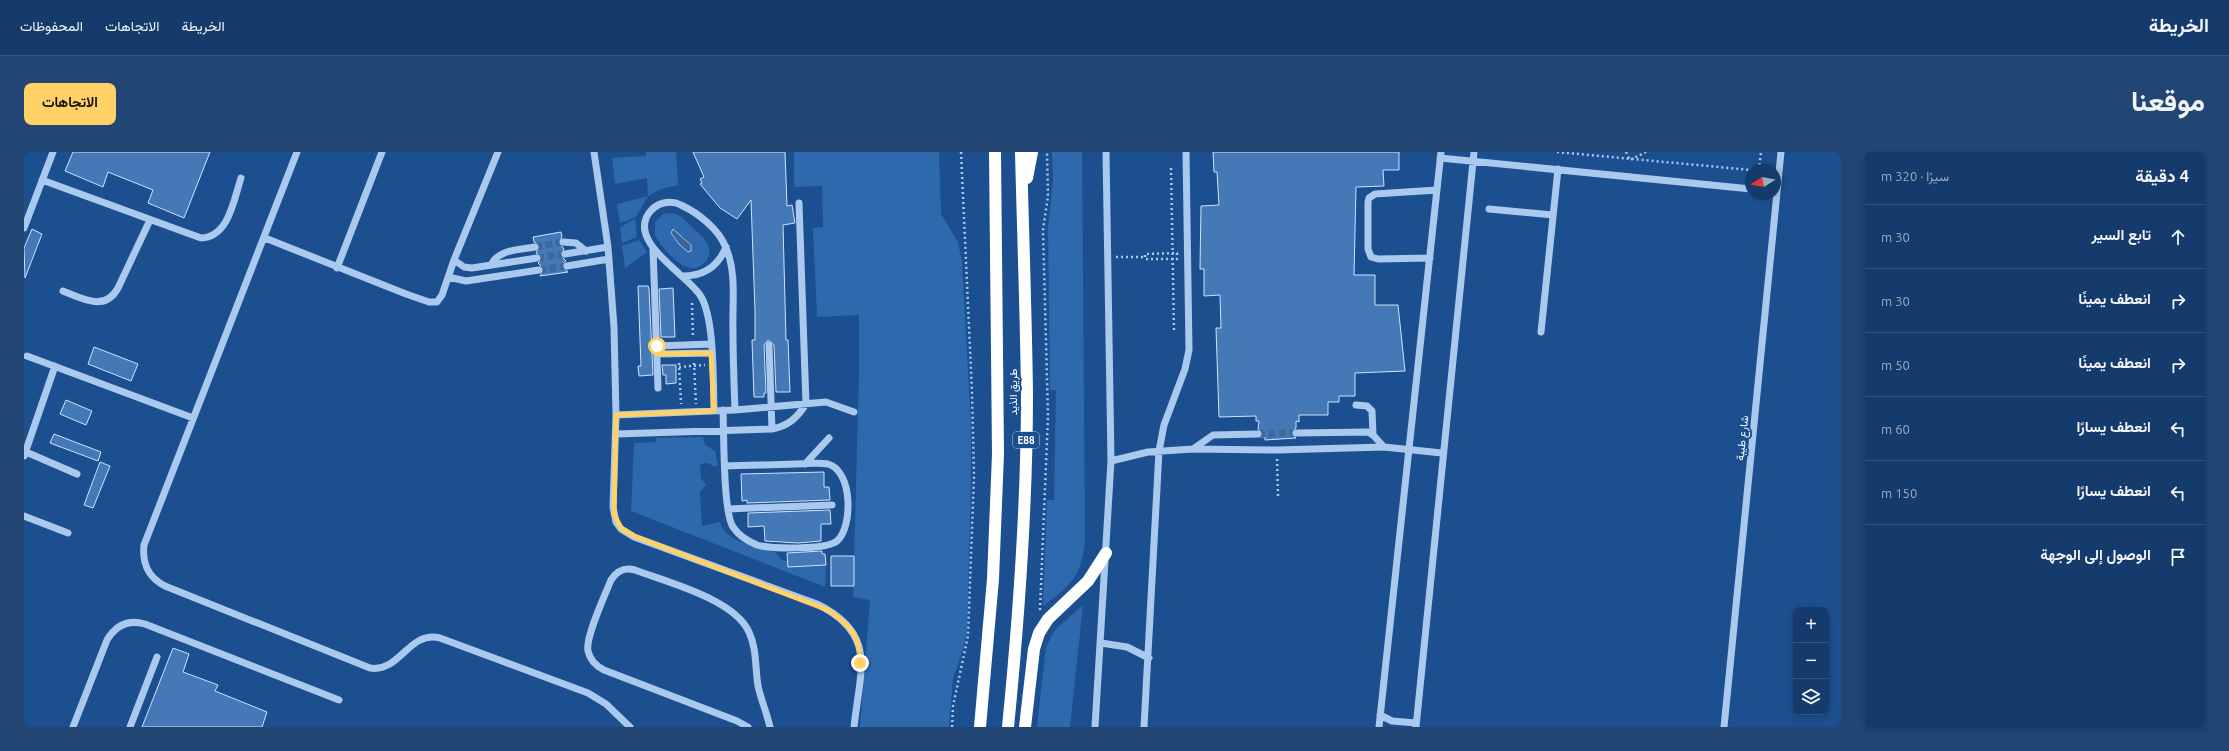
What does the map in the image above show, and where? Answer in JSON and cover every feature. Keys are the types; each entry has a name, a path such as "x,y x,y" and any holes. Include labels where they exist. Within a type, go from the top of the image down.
{"highway":[{"name":"طريق الذيد","path":"980,727 993,579 998,462 999,391 995,152"},
{"name":"طريق الذيد","path":"1008,727 1017,642 1026,464 1027,394 1021,152"},
{"path":"1022,201 1032,152"},
{"path":"1025,727 1034,649 1043,626 1088,581 1106,553"}],"street":[{"path":"24,228 53,152"},
{"path":"297,152 144,545 144,562 147,570 158,582 370,668 380,669 390,665 422,638 433,636 440,638 588,693 606,704 630,727"},
{"path":"337,268 382,152"},
{"path":"264,238 406,294 429,302 437,302 442,295 454,260 498,152"},
{"path":"594,152 608,247 614,326 616,434 613,507 616,522 621,528 634,536 817,604 828,610 849,626 857,638 861,653 854,727"},
{"path":"1095,727 1111,461 1106,152"},
{"path":"1144,727 1156,540 1156,483 1164,425 1185,369 1189,350 1186,152"},
{"path":"1380,715 1392,721 1416,725 1442,452 1474,152"},
{"name":"شارع طيبة","path":"1779,164 1781,152"},
{"path":"1379,727 1440,155 1473,160 1745,188"},
{"path":"1541,332 1558,169"},
{"path":"42,180 195,237 207,238 218,233 225,222 241,178"},
{"path":"1430,258 1378,259 1371,257 1368,249 1368,202 1369,198 1375,194 1437,190"},
{"name":"شارع طيبة","path":"1724,727 1775,200"},
{"path":"714,411 709,318 705,303 683,276 653,249 645,235 646,217 659,204 672,202 679,204 712,228 726,247 733,283 735,410"},
{"path":"616,434 772,430 789,424 806,404 799,203"},
{"path":"1489,209 1553,215"},
{"path":"63,291 94,303 111,298 118,288 150,220"},
{"path":"563,242 576,243 586,251"},
{"path":"491,265 495,258 502,253 535,247"},
{"path":"565,254 608,247"},
{"path":"683,276 693,276 710,270 717,264 726,247"},
{"path":"653,249 658,354 658,388"},
{"path":"454,260 468,268 537,258"},
{"path":"567,266 609,259"},
{"path":"448,277 466,281 539,270"},
{"path":"657,346 711,344"},
{"path":"769,345 772,430"},
{"path":"658,354 711,353"},
{"path":"28,356 193,418"},
{"path":"55,366 25,454 77,474"},
{"path":"616,415 771,408 826,402 836,404 854,412"},
{"path":"1356,405 1367,406 1372,411 1373,435"},
{"path":"723,410 725,466 728,509 732,526 740,535 759,545 821,547 836,542 841,537 846,522 846,482 842,474 828,464 725,466"},
{"path":"1296,433 1361,431 1373,435 1384,447"},
{"path":"24,434 32,433"},
{"path":"1193,449 1213,435 1258,434"},
{"path":"804,464 829,438"},
{"path":"1111,461 1160,451 1193,449 1277,450 1384,447 1442,452"},
{"path":"728,509 832,505"},
{"path":"24,516 68,533"},
{"path":"748,727 737,721 604,670 594,663 588,652 588,640 611,580 617,572 626,569 635,570 706,597 727,609 744,623 752,641 761,698 770,727"},
{"path":"73,727 107,640 116,628 130,622 145,624 339,700"},
{"path":"1101,643 1127,647 1149,658"},
{"path":"130,727 157,656"}],"path":[{"path":"952,727 953,706 968,636 974,476 972,392 961,152"},
{"path":"1043,626 1039,622 1048,416 1043,230 1048,196 1047,152"},
{"path":"1557,152 1745,170"},
{"path":"1626,152 1630,160"},
{"path":"1630,160 1646,152"},
{"path":"1760,164 1761,152"},
{"path":"1171,168 1172,254"},
{"path":"1108,257 1145,257 1145,260 1177,259 1177,253 1145,254 1145,257"},
{"path":"1172,259 1174,331"},
{"path":"1277,450 1278,496"}],"shaded area":[{"path":"646,152 676,152 678,185 661,189 648,196 647,178 615,184 612,158 646,156"},
{"path":"794,152 939,152 941,214 958,242 962,262 971,424 971,487 967,631 963,650 953,678 949,727 860,727 870,600 853,597 859,374 859,315 817,317 813,228 823,227 822,186 794,187"},
{"path":"1052,152 1082,152 1085,536 1082,560 1079,569 1069,584 1043,606 1047,500 1054,500 1056,390 1050,390 1048,226 1053,181"},
{"path":"648,196 636,217 620,223 617,204"},
{"path":"673,213 679,215 704,239 708,245 709,253 706,261 699,267 691,268 682,265 673,258 655,236 655,222 663,214","holes":["671,233 684,237 691,245 688,252 679,244"]},
{"path":"635,219 637,237 622,243 620,227"},
{"path":"673,229 691,245 691,251 688,252 679,244 671,233"},
{"path":"639,240 647,252 625,268 622,246"},
{"path":"703,437 705,445 715,451 718,465 715,467 708,463 700,464 701,478 706,485 700,492 702,526 720,522 728,535 750,545 774,550 782,560 826,565 825,587 631,511 634,443 656,442 656,438"},
{"path":"1083,605 1070,727 1037,727 1046,647 1054,631"}],"building":[{"path":"73,152 210,152 184,218 148,203 153,190 108,172 103,187 65,171"},
{"path":"693,152 785,152 787,206 792,205 795,223 783,225 786,340 788,340 790,392 776,392 774,345 768,340 764,345 766,393 764,393 764,397 754,397 752,340 755,340 755,311 751,200 737,219 720,208 700,184 702,183 700,179 704,177"},
{"path":"1213,152 1399,152 1399,170 1383,170 1384,186 1356,187 1354,275 1375,275 1375,305 1398,305 1405,371 1355,373 1355,396 1339,396 1339,402 1328,402 1328,415 1299,415 1299,422 1296,421 1296,428 1291,433 1296,438 1265,440 1265,437 1261,437 1263,434 1258,429 1259,421 1256,421 1256,416 1219,417 1216,328 1221,328 1220,295 1204,296 1204,269 1200,269 1201,206 1219,205 1217,172 1214,172"},
{"path":"32,229 42,234 25,278 24,248"},
{"path":"561,232 562,237 558,242 564,249 560,255 566,261 562,264 562,267 568,272 540,276 544,269 538,263 542,257 536,253 540,246 534,242 533,237"},
{"path":"638,286 648,286 649,289 653,375 639,376 638,366 641,366"},
{"path":"673,288 675,337 661,337 659,289"},
{"path":"94,347 138,364 131,381 88,364"},
{"path":"662,365 676,365 676,383 666,384 666,375 663,375"},
{"path":"66,400 92,411 86,425 60,414"},
{"path":"54,434 101,452 98,461 50,443"},
{"path":"100,462 110,466 93,508 84,505"},
{"path":"824,472 824,487 829,487 830,500 747,503 747,500 742,501 741,474"},
{"path":"830,510 831,524 821,524 821,541 798,543 765,541 764,526 748,527 748,513"},
{"path":"822,551 822,554 825,554 826,565 788,567 787,553"},
{"path":"831,556 854,556 854,586 831,586"},
{"path":"173,648 189,654 183,672 218,685 215,691 267,712 262,727 142,727"}],"tunnel":[{"path":"535,247 563,242"},
{"path":"537,258 565,254"},
{"path":"539,270 567,266"},
{"path":"1258,434 1296,433"}],"route":[{"path":"657,346 658,354 711,353 714,411 616,415 613,507 616,522 627,533 634,536 817,604 828,610 839,617 855,634 861,653 860,663"}]}
